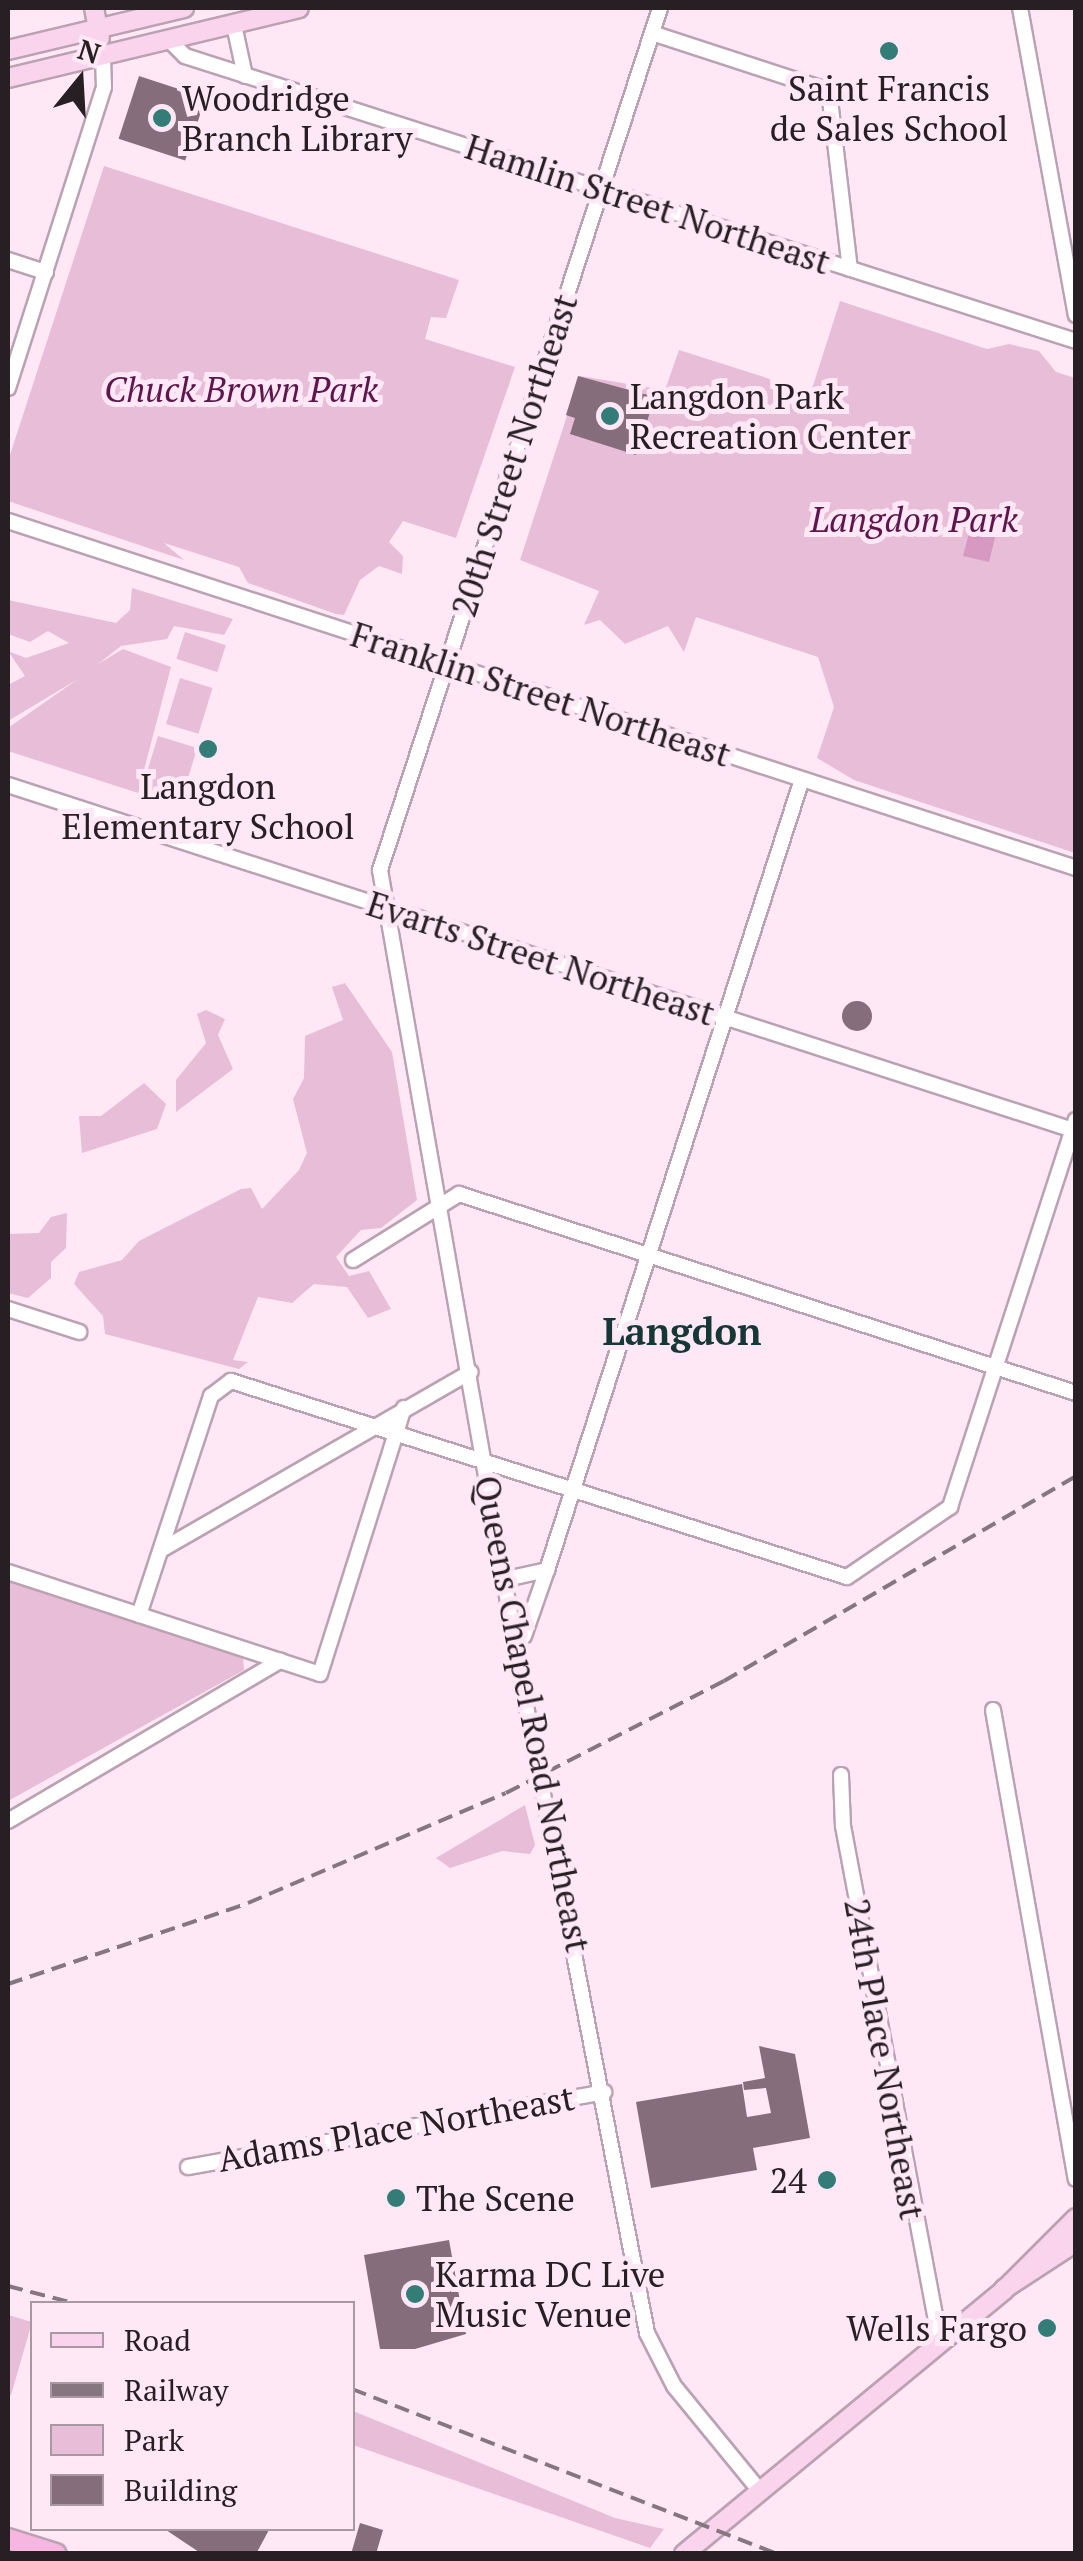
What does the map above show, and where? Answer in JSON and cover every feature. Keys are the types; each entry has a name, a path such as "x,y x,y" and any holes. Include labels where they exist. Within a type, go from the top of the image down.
{"highway":[{"path":"8,2539 56,2554"}],"main road":[{"path":"94,8 103,54"},
{"path":"8,50 184,8"},
{"path":"8,78 298,8"},
{"path":"1004,2290 1076,2218"},
{"path":"684,2554 1004,2290 1076,2242"}],"street":[{"name":"20th Street Northeast","path":"383,904 380,870 660,8"},
{"path":"1020,8 1076,315"},
{"path":"234,25 245,76"},
{"path":"652,33 829,91 850,269"},
{"name":"Hamlin Street Northeast","path":"169,40 185,56 245,76 1076,341"},
{"path":"8,388 104,87 103,54"},
{"path":"8,260 46,272"},
{"name":"Franklin Street Northeast","path":"8,520 1076,868"},
{"path":"524,1636 802,780"},
{"name":"Evarts Street Northeast","path":"8,785 724,1018 1074,1127"},
{"name":"Queens Chapel Road Northeast","path":"383,904 441,1201 534,1745 655,2354 760,2491"},
{"path":"139,1615 210,1396 222,1382 571,1489 835,1578 863,1568 946,1514 1074,1127"},
{"path":"353,1260 441,1201 458,1194 1076,1394"},
{"path":"8,1309 80,1332"},
{"path":"161,1550 470,1372"},
{"path":"8,1572 320,1674 404,1408"},
{"path":"506,1579 547,1570"},
{"path":"8,1821 280,1661"},
{"path":"994,1710 1076,2178"},
{"name":"24th Place Northeast","path":"842,1775 844,1826 940,2342"},
{"name":"Adams Place Northeast","path":"188,2166 604,2092"}],"green space":[{"name":"Chuck Brown Park","path":"104,166 459,280 446,318 431,317 425,339 515,367 456,538 403,521 389,542 403,556 402,574 379,566 360,580 344,615 248,583 239,567 164,543 184,560 8,501 8,461"},
{"name":"Langdon Park","path":"840,301 987,349 1009,344 1039,351 1056,372 1075,378 1075,853 854,780 817,758 834,707 818,657 696,617 684,652 668,626 625,644 600,620 584,625 599,591 520,560 580,376 665,390 679,350 811,392"},
{"path":"132,588 233,619 224,635 174,626 167,639 121,646 98,664 123,649 171,667 138,793 8,751 8,728 78,679 8,721 8,685 25,676 8,651 26,658 69,643 48,631 30,642 8,634 8,600 116,623 130,610"},
{"path":"185,632 226,645 217,672 176,659"},
{"path":"180,678 213,688 198,734 166,724"},
{"path":"158,736 197,748 180,803 141,791"},
{"path":"345,983 392,1052 417,1200 381,1228 361,1230 336,1257 349,1276 369,1271 391,1309 368,1318 347,1287 314,1284 292,1303 258,1297 233,1360 248,1362 239,1369 105,1334 103,1316 74,1284 79,1272 122,1260 139,1241 241,1189 251,1188 262,1209 299,1170 307,1153 293,1099 304,1078 305,1036 343,1020 332,987"},
{"path":"206,1010 225,1019 218,1035 233,1069 176,1112 176,1080 206,1043 197,1014"},
{"path":"144,1083 166,1104 157,1129 82,1153 79,1116 101,1116"},
{"path":"67,1213 66,1248 51,1262 51,1278 28,1298 8,1293 8,1234 39,1233 51,1217"},
{"path":"8,1581 243,1657 244,1670 8,1801"},
{"path":"525,1805 535,1845 530,1854 502,1851 450,1868 436,1858"},
{"path":"8,2315 30,2321 30,2329 11,2395 8,2394"},
{"path":"355,2412 615,2518 664,2529 650,2548 355,2446"}],"shaded area":[{"path":"954,506 1000,517 989,562 963,556 970,529 949,524"}],"building":[{"name":"Woodridge Branch Library","path":"139,76 206,98 185,160 119,139"},
{"name":"Langdon Park Recreation Center","path":"578,376 655,397 636,455 570,434 575,418 566,415"},
{"path":"857,1001 868,1005 872,1016 868,1027 857,1031 846,1027 842,1016 846,1005"},
{"path":"759,2046 795,2054 810,2138 753,2148 757,2170 651,2188 636,2102 742,2084 747,2117 771,2113 766,2088 744,2090 743,2082 765,2078"},
{"name":"Karma DC Live Music Venue","path":"449,2240 466,2334 415,2349 380,2349 364,2255"},
{"path":"360,2523 383,2530 376,2554 351,2554"},
{"path":"168,2531 268,2531 256,2554 202,2554"}],"railway":[{"path":"8,1984 248,1903 506,1793 724,1681 1076,1476"},
{"path":"8,2286 66,2301"},
{"path":"355,2390 777,2554"}],"place":[{"name":"Saint Francis de Sales School","path":"889,51"},
{"name":"Woodridge Branch Library","path":"162,118"},
{"name":"Langdon Park Recreation Center","path":"610,416"},
{"name":"Langdon Elementary School","path":"208,749"},
{"name":"24","path":"827,2180"},
{"name":"The Scene","path":"396,2198"},
{"name":"Karma DC Live Music Venue","path":"415,2294"},
{"name":"Wells Fargo","path":"1047,2328"}],"district":[{"name":"Langdon","path":"682,1332"}]}
